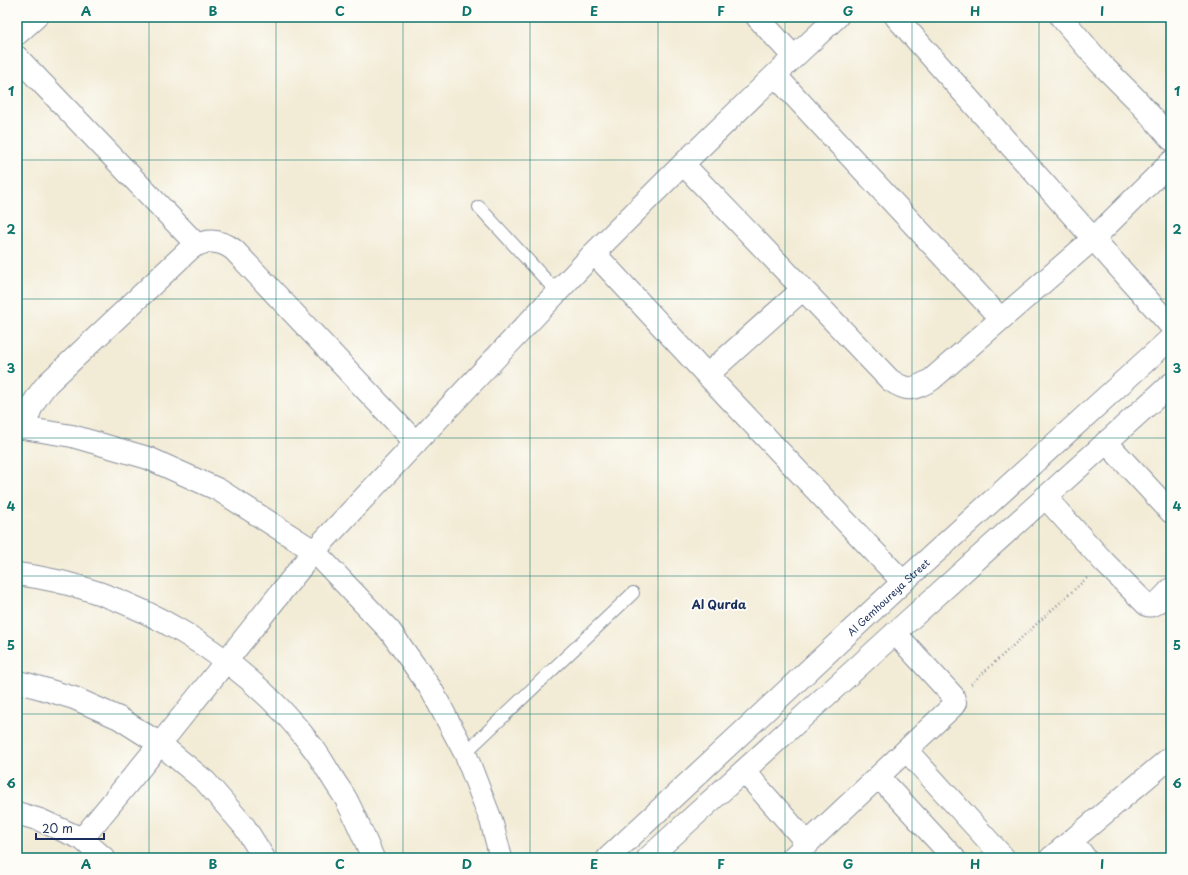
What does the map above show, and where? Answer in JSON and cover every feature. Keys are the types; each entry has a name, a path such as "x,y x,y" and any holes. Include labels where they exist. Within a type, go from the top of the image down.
{"street":[{"path":"17,34 36,17"},
{"path":"757,17 794,57"},
{"path":"82,839 314,551 594,253 683,164 837,17"},
{"path":"896,17 1171,326"},
{"path":"1061,17 1101,64 1137,100 1171,138"},
{"path":"17,57 197,244"},
{"path":"775,75 1001,319"},
{"path":"683,164 890,380 901,388 916,388 931,380 1093,239 1171,162"},
{"path":"416,443 234,250 228,245 213,241 197,244 190,249 48,383 38,394 21,428 72,436 148,458 219,490 314,551 390,631 431,689 465,752 491,820 501,858"},
{"path":"594,253 903,582"},
{"path":"707,375 803,289"},
{"name":"Al Gemhoureya Street","path":"608,858 903,582 1171,338"},
{"path":"648,858 1171,384"},
{"path":"1106,442 1171,512"},
{"path":"1045,497 1104,562 1148,606 1154,605 1171,589"},
{"path":"17,574 34,576 86,589 135,607 182,631 226,661 274,701 314,749 348,802 373,858"},
{"path":"792,858 951,709 954,703 953,696 895,633"},
{"path":"17,682 74,698 119,718 160,744 206,782 244,826 264,858"},
{"path":"907,751 1004,858"},
{"path":"1051,858 1171,757"},
{"path":"744,771 808,844"},
{"path":"879,777 954,858"},
{"path":"17,813 40,820 82,839 104,858"},
{"path":"1072,840 1085,858"}],"lane":[{"path":"479,207 557,292"},
{"path":"465,752 633,593"}],"path":[{"path":"954,699 1104,562"}],"district":[{"name":"Al Qurda","path":"719,604"}]}
